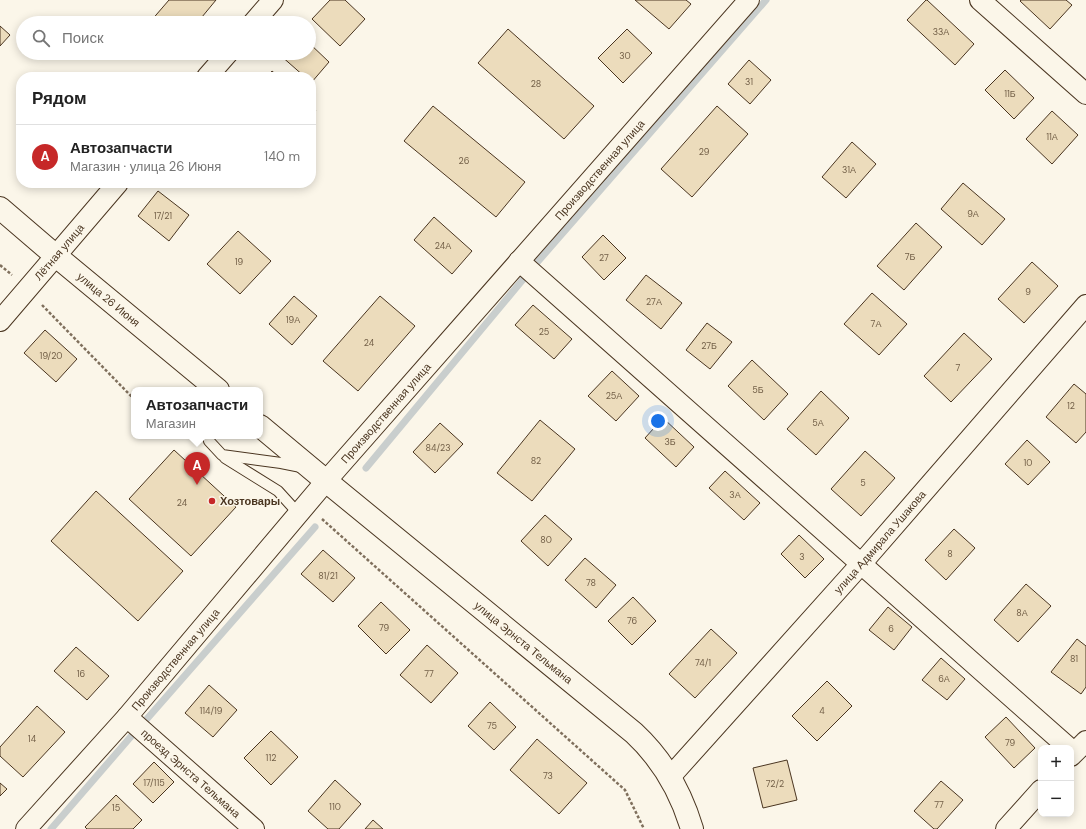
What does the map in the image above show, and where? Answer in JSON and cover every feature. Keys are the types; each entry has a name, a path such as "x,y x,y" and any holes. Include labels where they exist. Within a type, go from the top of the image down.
{"main road":[{"name":"улица 26 Июня","path":"0,208 205,383"},
{"path":"263,428 319,475"},
{"name":"улица Эрнста Тельмана","path":"319,475 634,733 651,750 670,776 683,802 692,829"}],"street":[{"path":"259,16 273,0"},
{"name":"Производственная улица","path":"26,829 127,716 302,508 319,475 519,261 749,0"},
{"path":"980,0 1086,94"},
{"path":"211,72 222,60"},
{"name":"Лётная улица","path":"0,321 114,188"},
{"path":"519,261 861,564 1068,745"},
{"name":"улица Адмирала Ушакова","path":"670,776 861,564 1086,305"},
{"name":"проезд Эрнста Тельмана","path":"127,716 254,829"},
{"path":"1006,829 1038,793"}],"lane":[{"path":"209,439 222,455 302,508"},
{"path":"222,455 281,463 319,475"}],"path":[{"path":"0,265 27,290 131,396"},
{"path":"302,508 625,790 644,829"}],"building":[{"path":"169,0 216,0 203,16 155,16"},
{"path":"330,0 345,0 365,19 340,46 316,23 315,16"},
{"path":"635,0 686,0 691,4 669,29"},
{"path":"926,0 974,44 955,65 907,20"},
{"path":"1066,0 1072,5 1050,29 1020,1"},
{"path":"0,26 10,35 0,46"},
{"path":"508,29 594,106 564,139 478,63"},
{"path":"627,29 652,53 623,83 598,58"},
{"path":"316,50 329,62 316,77 316,72 299,72 286,60 316,60"},
{"path":"749,60 771,80 750,104 728,84"},
{"path":"1005,70 1034,98 1014,119 985,90"},
{"path":"433,106 525,182 496,217 404,141"},
{"path":"717,106 748,134 692,197 661,169"},
{"path":"1052,111 1078,135 1052,164 1026,139"},
{"path":"852,142 876,164 846,198 822,177"},
{"path":"963,183 1005,219 982,245 941,209"},
{"path":"158,191 189,215 169,241 138,216"},
{"path":"434,217 472,251 452,274 414,240"},
{"path":"916,223 942,247 904,290 877,266"},
{"path":"238,231 271,261 240,294 207,264"},
{"path":"603,235 626,258 604,280 582,257"},
{"path":"1032,262 1058,286 1024,323 998,299"},
{"path":"646,275 682,303 661,329 626,300"},
{"path":"872,293 907,324 879,355 844,324"},
{"path":"294,296 317,316 292,345 269,324"},
{"path":"380,296 415,326 358,391 323,361"},
{"path":"533,305 572,339 554,359 515,325"},
{"path":"707,323 732,342 710,369 686,350"},
{"path":"45,330 77,359 56,382 24,353"},
{"path":"964,333 992,359 951,402 924,376"},
{"path":"752,360 788,394 764,420 728,386"},
{"path":"612,371 639,396 616,421 588,396"},
{"path":"1074,384 1086,394 1086,432 1076,443 1046,417"},
{"path":"821,391 849,418 816,455 787,429"},
{"path":"663,418 694,447 676,467 645,438"},
{"path":"540,420 575,449 532,501 497,473"},
{"path":"440,423 463,444 435,473 413,452"},
{"path":"1027,440 1050,462 1028,485 1005,464"},
{"path":"174,450 236,507 191,556 129,499"},
{"path":"865,451 895,478 861,516 831,489"},
{"path":"725,471 760,503 744,520 709,488"},
{"path":"96,491 183,571 138,621 51,541"},
{"path":"545,515 572,539 548,566 521,541"},
{"path":"954,529 975,548 946,580 925,560"},
{"path":"799,535 824,559 805,578 781,554"},
{"path":"323,550 355,578 333,602 301,574"},
{"path":"585,558 616,585 596,608 565,580"},
{"path":"1026,584 1051,606 1018,642 994,620"},
{"path":"633,597 656,621 632,645 608,621"},
{"path":"381,602 410,630 386,654 358,626"},
{"path":"888,607 912,627 894,650 869,630"},
{"path":"711,629 737,653 695,698 669,674"},
{"path":"1077,639 1086,646 1086,687 1081,694 1051,672"},
{"path":"427,645 458,673 431,703 400,675"},
{"path":"76,647 109,676 87,700 54,671"},
{"path":"941,658 965,679 947,700 922,680"},
{"path":"827,681 852,706 817,741 792,716"},
{"path":"209,685 237,710 213,737 185,713"},
{"path":"490,702 516,727 494,750 468,726"},
{"path":"37,706 65,732 23,777 0,756 0,747"},
{"path":"1006,717 1035,748 1014,768 985,737"},
{"path":"271,731 298,757 271,785 244,758"},
{"path":"537,739 587,783 559,814 510,770"},
{"path":"787,760 797,800 763,808 753,768"},
{"path":"154,762 174,782 153,803 133,784"},
{"path":"335,780 361,804 339,829 328,829 308,811"},
{"path":"941,781 963,800 937,829 934,829 914,811"},
{"path":"0,783 7,789 0,796"},
{"path":"116,795 142,820 133,829 87,829 85,827"},
{"path":"373,820 383,829 365,829"}],"waterway":[{"path":"534,266 766,0"},
{"path":"366,468 525,277"},
{"path":"146,720 315,527"},
{"path":"51,829 134,733"}],"place":[{"name":"Автозапчасти","path":"197,485"},
{"name":"Хозтовары","path":"212,501"}]}
